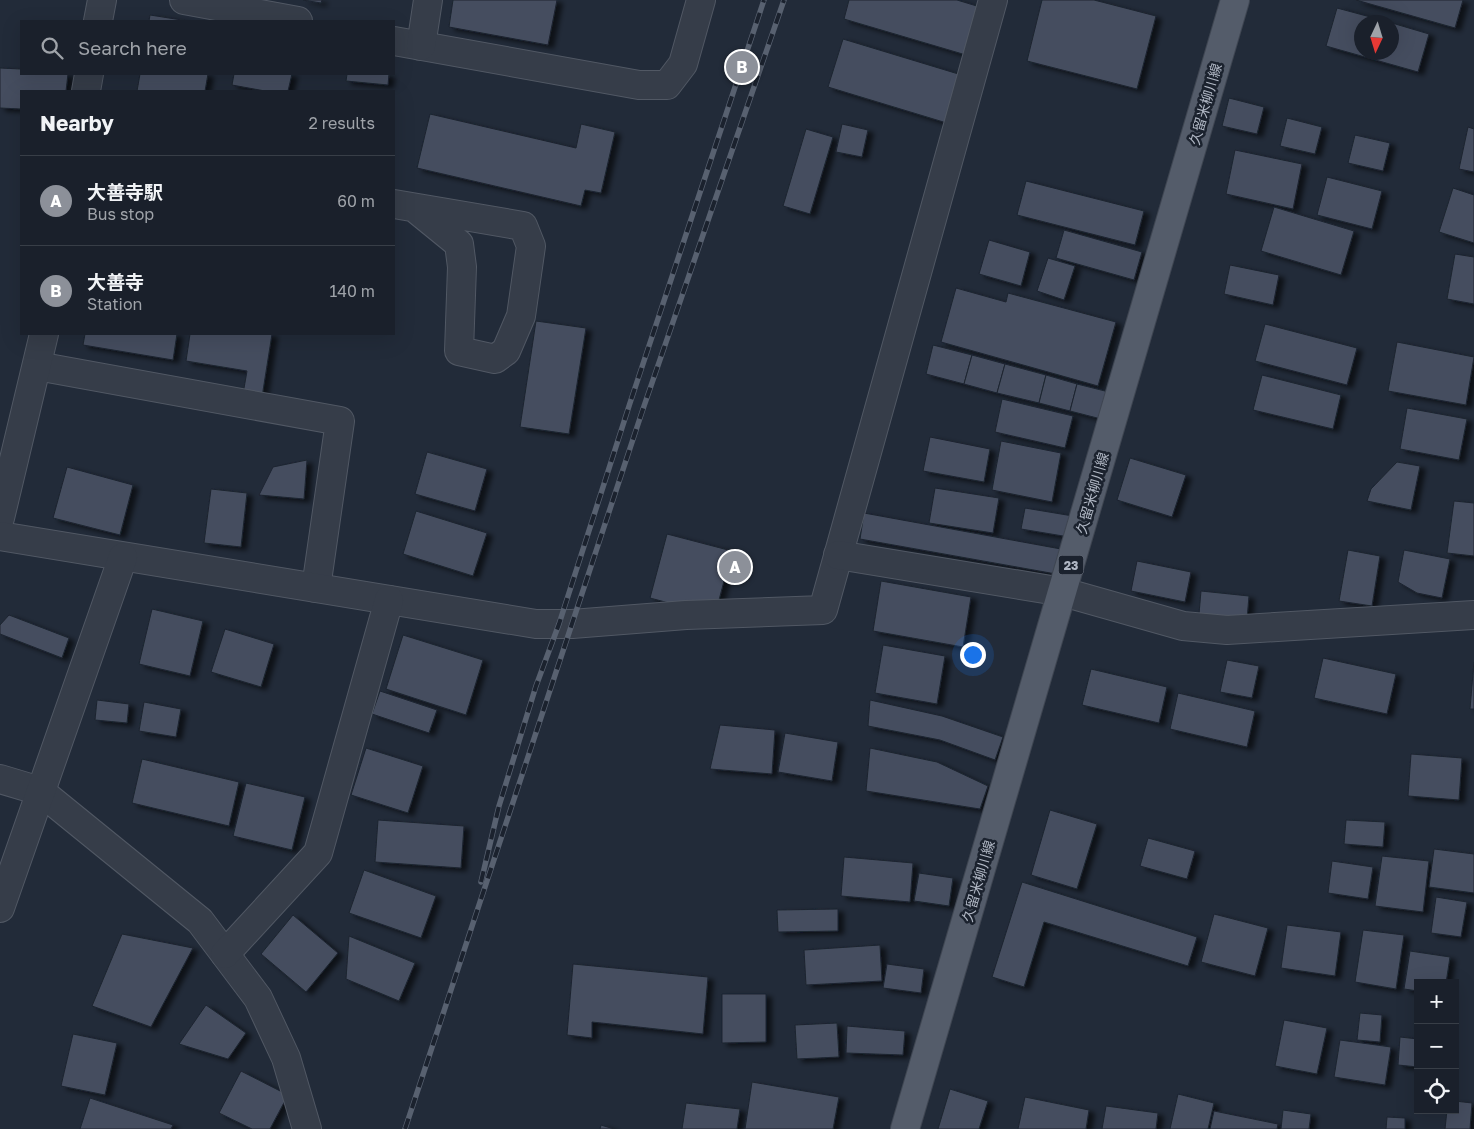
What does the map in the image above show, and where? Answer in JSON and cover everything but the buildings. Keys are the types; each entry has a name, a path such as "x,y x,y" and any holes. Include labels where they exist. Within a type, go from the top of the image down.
{"main road":[{"name":"久留米柳川線","path":"905,1129 1235,0"}],"street":[{"path":"98,20 102,0"},
{"path":"184,0 231,4 294,20"},
{"path":"421,46 428,0"},
{"path":"395,41 640,85 668,85 683,64 701,0"},
{"path":"0,536 536,624 572,624 686,615 823,610 993,0"},
{"path":"86,90 89,75"},
{"path":"405,206 523,226 531,246 521,316 506,351 495,359 460,351 462,267 459,244 405,206"},
{"path":"0,518 44,335"},
{"path":"37,366 340,421 316,588"},
{"path":"838,555 1063,592 1183,626 1227,630 1474,615"},
{"path":"0,908 123,557"},
{"path":"224,954 318,853 388,600"},
{"path":"0,779 40,791 200,921 258,998 286,1058 307,1129"}],"railway":[{"path":"481,882 499,806 536,686 559,624 630,403 764,0"},
{"path":"405,1129 643,409 784,0"}],"place":[{"name":"大善寺","path":"742,67"},
{"name":"大善寺駅","path":"735,567"}]}
